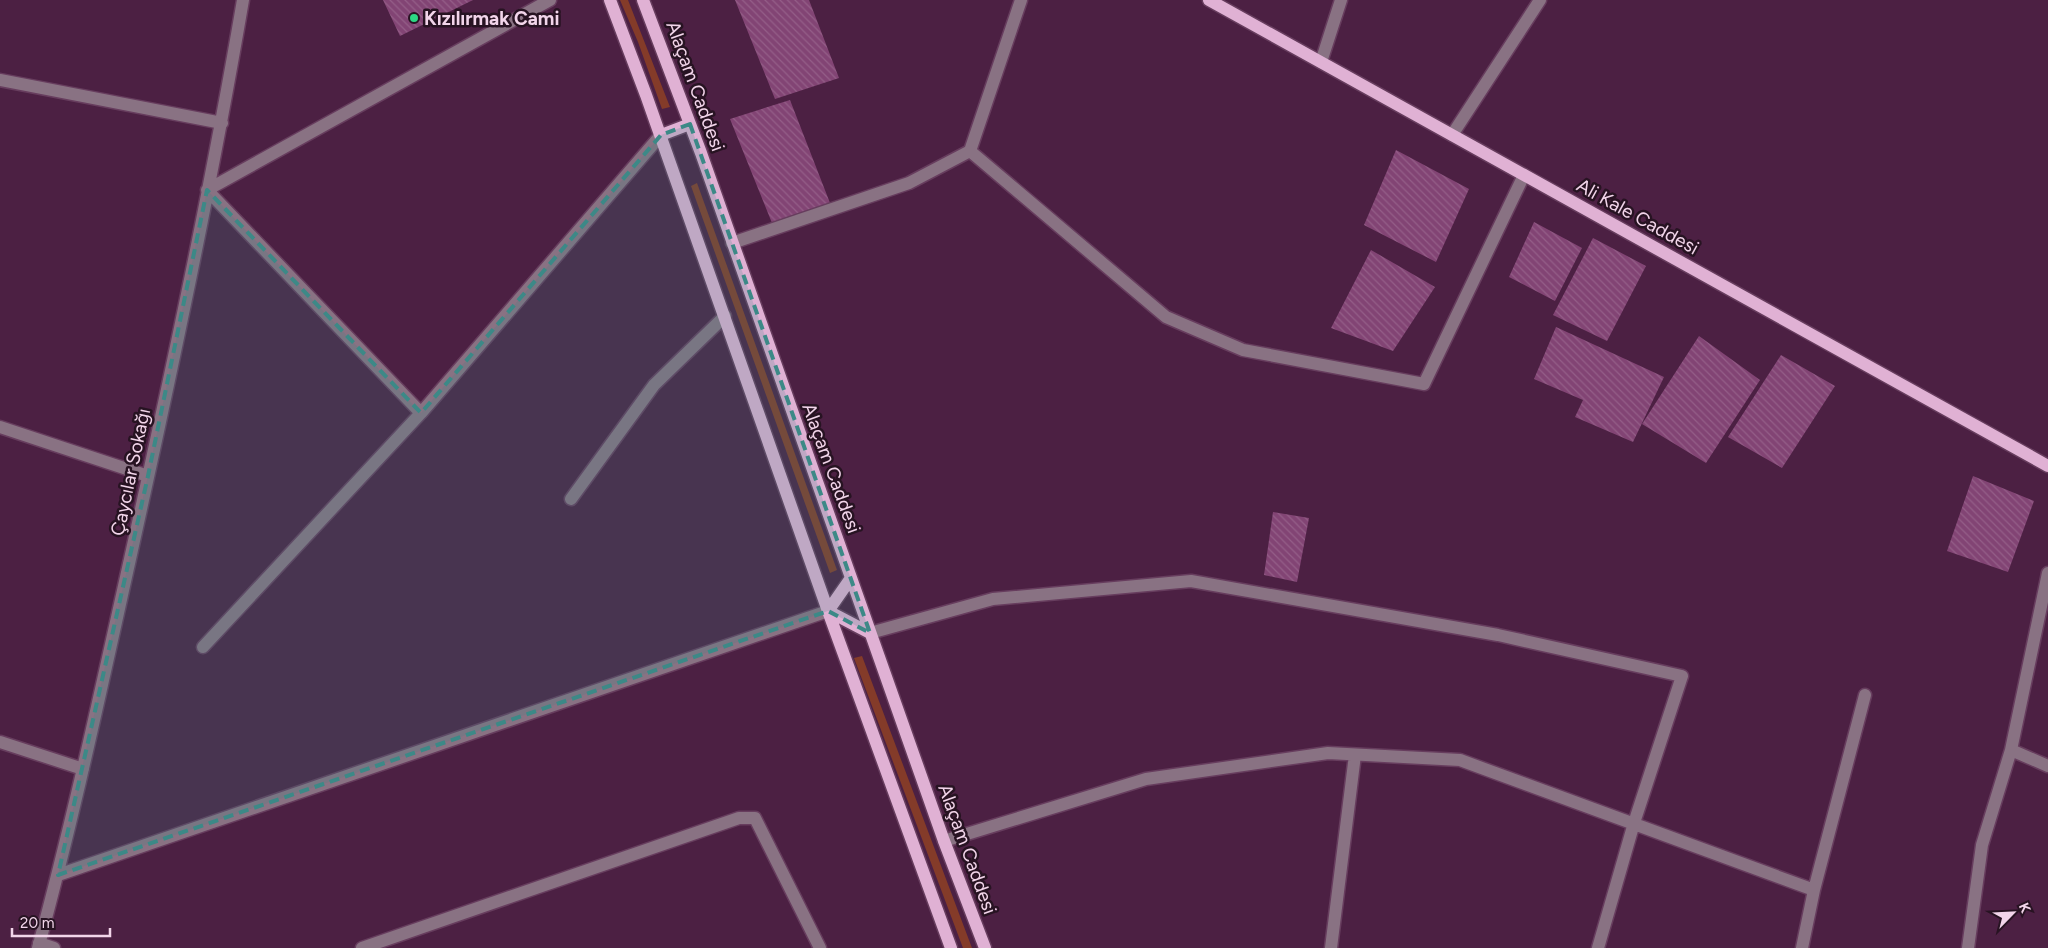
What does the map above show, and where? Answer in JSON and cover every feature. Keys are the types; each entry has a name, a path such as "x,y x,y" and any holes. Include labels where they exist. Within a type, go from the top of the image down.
{"main road":[{"path":"610,0 661,135 828,611 951,948"},
{"name":"Alaçam Caddesi","path":"643,0 690,124 944,841 985,948"},
{"name":"Ali Kale Caddesi","path":"1209,0 2048,466"},
{"path":"661,135 690,124"},
{"path":"828,611 851,578"},
{"path":"828,611 870,634"}],"street":[{"name":"Çaycılar Sokağı","path":"38,946 58,875 83,770 148,476 222,123 243,0"},
{"path":"421,413 207,190 550,0"},
{"path":"732,242 909,183 970,151 1021,0"},
{"path":"1321,62 1341,0"},
{"path":"1452,135 1540,0"},
{"path":"0,80 222,123"},
{"path":"203,647 421,413 661,135"},
{"path":"970,151 1166,317 1243,350 1424,384 1524,175"},
{"path":"571,499 654,386 724,316"},
{"path":"0,427 148,476"},
{"path":"1968,948 1982,845 2011,750 2048,573"},
{"path":"870,634 993,599 1191,581 1498,636 1682,676 1634,823 1598,948"},
{"path":"58,875 828,611"},
{"path":"1802,948 1814,890 1865,694"},
{"path":"0,742 83,770"},
{"path":"2011,750 2048,766"},
{"path":"944,841 1146,779 1328,753 1460,760 1814,890"},
{"path":"1332,948 1355,755"},
{"path":"362,948 739,818 755,818 820,948"},
{"path":"38,946 54,948"}],"highlighted area":[{"path":"690,124 870,633 828,611 58,875 148,476 207,190 421,413 661,135"}],"shaded area":[{"path":"620,0 628,0 670,107 662,109 638,42"},
{"path":"697,183 837,570 830,573 691,186"},
{"path":"862,656 972,948 963,948 854,658"}],"building":[{"name":"Kızılırmak Cami","path":"383,0 473,0 400,36"},
{"path":"735,0 809,0 839,78 775,99"},
{"path":"790,100 830,203 772,223 730,119"},
{"path":"1396,150 1469,189 1436,262 1364,225"},
{"path":"1534,222 1582,248 1555,301 1509,277"},
{"path":"1593,238 1646,266 1607,341 1553,315"},
{"path":"1371,250 1435,287 1393,351 1331,328"},
{"path":"1556,327 1664,377 1633,442 1575,417 1583,400 1534,379"},
{"path":"1699,336 1760,380 1706,463 1642,424"},
{"path":"1781,355 1835,386 1782,468 1728,437"},
{"path":"1973,476 2034,501 2008,572 1947,551"},
{"path":"1273,512 1309,518 1297,582 1264,575"}],"place":[{"name":"Kızılırmak Cami","path":"414,18"}]}
